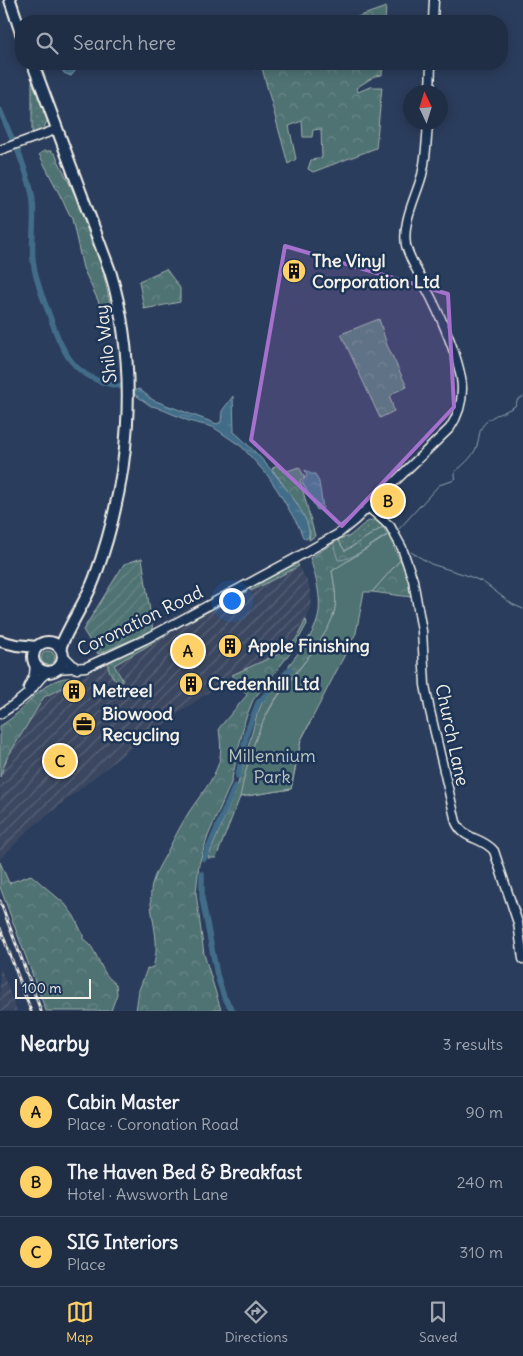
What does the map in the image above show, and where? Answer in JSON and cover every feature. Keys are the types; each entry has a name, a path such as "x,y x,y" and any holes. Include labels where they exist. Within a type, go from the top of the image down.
{"main road":[{"path":"10,0 15,15"},
{"name":"Shilo Way","path":"35,70 99,240 115,289 124,336 127,376 127,418 123,462 110,527 90,590 83,606 70,625 62,652"},
{"name":"Shilo Way","path":"47,642 70,625"},
{"path":"0,641 38,647 47,642 56,644 62,652 61,665 52,670 41,670 16,645"},
{"path":"34,661 38,647"}],"street":[{"path":"433,15 434,0"},
{"path":"430,85 431,70"},
{"path":"0,150 58,129"},
{"name":"Coronation Road","path":"52,670 86,667 146,639 338,534 355,520 450,428 458,414 462,396 462,381 454,354 432,300 408,252 406,242 408,222 425,162 427,130"},
{"name":"Church Lane","path":"368,507 390,526 402,548 413,580 422,631 427,698 456,822 464,834 487,844 494,851 518,921 523,959"},
{"name":"Coronation Road","path":"62,652 77,668"},
{"path":"26,695 34,675 34,661"},
{"path":"0,714 26,695 39,678 52,670"}],"highlighted area":[{"path":"285,246 448,294 454,407 342,526 251,440"}],"shaded area":[{"path":"297,563 309,585 311,599 306,620 290,647 232,675 136,744 30,829 0,859 0,777 7,758 44,697"},
{"path":"0,967 5,980 17,1011 0,1011"}],"green space":[{"path":"386,7 385,15 363,15"},
{"path":"263,70 382,70 382,75 375,76 356,88 358,92 370,87 382,87 376,148 313,172 308,169 311,160 322,158 321,129 313,130 312,137 303,137 302,121 289,126 296,159 288,164"},
{"path":"32,82 37,85 48,119 43,130 32,136"},
{"path":"44,151 51,151 55,154 76,197 102,267 111,307 106,311 101,307 83,268 72,219 39,154"},
{"path":"166,269 180,288 180,302 144,309 139,281"},
{"path":"379,319 387,345 407,387 395,392 390,397 394,411 380,418 341,334"},
{"path":"276,465 284,472 299,467 305,478 300,480 315,536 309,540 310,532 297,504 272,469"},
{"path":"377,519 383,527 345,551 338,540 348,537 365,524"},
{"path":"383,527 388,535 332,571 336,600 331,621 316,646 270,708 254,744 244,781 310,723 301,740 291,789 240,797 216,858 208,858 238,784 257,714 262,703 289,672 289,665 314,630 318,616 319,600 317,582 310,558 338,540 345,551"},
{"name":"Millennium Park","path":"388,535 400,560 372,592 364,592 356,633 301,740 291,789 240,797 252,751 265,717 278,696 326,632 332,619 336,599 332,571"},
{"path":"142,558 153,631 98,654 83,630 124,564"},
{"path":"400,560 408,578 411,597 372,592"},
{"path":"297,563 299,566 251,591 249,588"},
{"path":"245,590 246,592 169,632 169,634 114,665 123,681 118,682 112,676 108,663"},
{"path":"306,620 307,624 292,651 253,700 245,720 231,783 208,836 199,864 196,893 204,954 221,1010 136,1011 139,990 147,969 153,967 156,956 151,905 153,880 189,812 210,782 216,769 220,754 219,728 247,695 232,675 285,651 296,639"},
{"path":"45,651 51,651 55,658 51,665 45,665 41,661 41,655"},
{"path":"64,678 75,678 76,681 44,697 7,758 0,777 0,726 46,686"},
{"path":"0,862 9,883 31,875 65,904 74,916 83,939 91,946 106,975 116,984 117,994 111,1011 46,1011 0,887"}],"water":[{"path":"62,70 76,70 71,76 64,73"},
{"path":"119,384 133,391 139,389 153,400 217,424 221,422 222,411 233,396 234,432 268,466 293,499 303,514 308,528 308,538 305,539 303,537 298,525 268,476 242,447 213,427 189,421 151,406 134,394 119,387"},
{"path":"305,470 315,474 319,482 323,508 317,510 302,482 307,476"}],"waterway":[{"path":"0,110 13,141"},
{"path":"18,151 32,196 35,273 58,339 71,361 80,370 90,377 119,386"},
{"path":"399,529 439,485 456,478 455,472 470,458 475,450 483,425 515,406 518,399 523,397"},
{"path":"334,547 338,560 344,559 357,554 386,535"},
{"path":"411,552 431,564 483,582 512,604 523,609"},
{"path":"238,776 247,732 258,703 290,669"},
{"path":"204,859 235,786"},
{"path":"202,874 202,898 217,975 224,997 233,1011"}],"railway":[{"path":"0,901 41,1011"},
{"path":"0,928 31,1011"}],"place":[{"name":"The Vinyl Corporation Ltd","path":"294,271"},
{"name":"The Haven Bed & Breakfast","path":"388,501"},
{"name":"Apple Finishing","path":"230,646"},
{"name":"Cabin Master","path":"188,651"},
{"name":"Credenhill Ltd","path":"191,684"},
{"name":"Metreel","path":"74,691"},
{"name":"Biowood Recycling","path":"84,724"},
{"name":"SIG Interiors","path":"60,761"}]}
